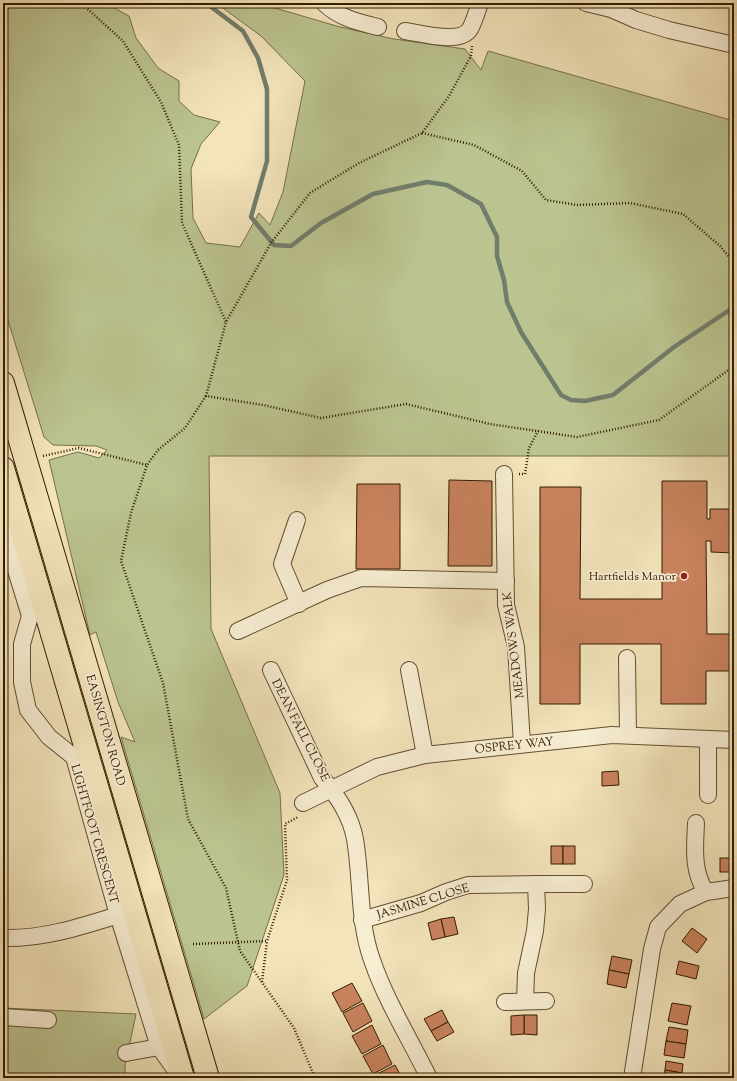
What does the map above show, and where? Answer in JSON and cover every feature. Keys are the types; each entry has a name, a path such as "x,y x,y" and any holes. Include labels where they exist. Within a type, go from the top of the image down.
{"highway":[{"name":"EASINGTON ROAD","path":"3,383 208,1078"},
{"name":"EASINGTON ROAD","path":"3,468 182,1078"}],"street":[{"path":"324,3 331,10 344,18 378,27"},
{"path":"405,31 449,38 458,36 469,30 480,3"},
{"path":"586,3 612,6 649,24 734,45"},
{"name":"MEADOWS WALK","path":"504,474 506,605 516,647 522,744"},
{"path":"298,520 282,564 299,604"},
{"name":"LIGHTFOOT CRESCENT","path":"3,528 30,616 22,644 22,682 28,710 49,737 74,757 118,915 159,1047 182,1078"},
{"path":"238,631 327,590 361,578 506,580"},
{"path":"627,658 628,735"},
{"name":"DEAN FALL CLOSE","path":"271,670 322,778 332,789 349,819 355,839 362,920 374,966 388,999 429,1078"},
{"path":"409,670 425,755"},
{"name":"OSPREY WAY","path":"303,803 377,767 425,755 522,744 628,735 734,740"},
{"path":"708,739 708,795"},
{"path":"696,823 696,872 699,882 706,892"},
{"path":"525,1001 526,974 535,930 537,909 536,884"},
{"name":"JASMINE CLOSE","path":"362,920 421,902 468,885 584,884"},
{"path":"632,1078 652,949 658,927 680,904 706,892 734,888"},
{"path":"3,938 37,936 72,930 118,915"},
{"path":"505,1002 546,1001"},
{"path":"3,1017 48,1020"},
{"path":"126,1053 159,1047"}],"path":[{"path":"81,3 123,41 160,102 178,144 182,223 226,322"},
{"path":"315,1078 294,1028 240,951 226,888 188,819 163,683 121,561 131,514 147,465 158,450 185,428 206,396 226,322 270,243 310,193 359,163 422,133 449,96 471,56 472,48 469,30"},
{"path":"422,133 474,145 522,171 546,200 578,205 630,204 682,214 720,246 734,263"},
{"path":"206,396 263,405 321,418 406,404 490,424 577,437 659,420 734,366"},
{"path":"504,474 525,474 529,448 538,431"},
{"path":"38,458 79,448 147,465"},
{"path":"262,982 267,941 287,880 285,824 303,814 303,803"},
{"path":"193,944 267,941"}],"green space":[{"path":"3,3 105,3 129,16 136,38 158,68 179,81 179,101 194,115 220,122 201,144 191,169 193,218 206,243 240,247 259,213 270,225 283,192 305,81 261,36 216,3 258,3 340,27 394,39 465,49 481,70 488,51 734,121 734,456 209,456 211,629 280,793 284,875 247,986 204,1019 121,737 135,742 118,702 96,632 90,635 49,460 78,452 99,458 107,450 96,446 53,445 44,437 3,304"},
{"path":"3,1008 136,1014 125,1066 125,1078 3,1078"}],"building":[{"path":"449,480 492,481 492,566 448,566"},
{"name":"Hartfields Manor","path":"662,481 707,481 707,519 710,519 710,509 734,509 734,553 711,552 711,541 706,541 707,634 734,634 734,671 706,671 706,704 661,704 661,644 580,644 580,704 540,704 540,487 581,487 580,599 662,599"},
{"path":"357,484 400,484 400,569 356,569"},
{"path":"618,771 619,785 602,786 602,772"},
{"path":"551,846 563,846 563,864 551,864"},
{"path":"563,846 575,846 575,864 563,864"},
{"path":"720,858 734,858 734,872 720,872"},
{"path":"454,917 458,934 445,937 441,919"},
{"path":"441,919 445,937 432,940 428,923"},
{"path":"692,928 707,939 697,953 682,941"},
{"path":"612,956 632,960 629,974 609,970"},
{"path":"679,961 699,966 696,979 676,974"},
{"path":"609,970 629,974 626,988 607,984"},
{"path":"352,983 362,1001 342,1012 332,993"},
{"path":"363,1003 372,1021 353,1032 343,1013"},
{"path":"672,1003 691,1006 687,1025 668,1021"},
{"path":"442,1010 448,1022 431,1031 424,1019"},
{"path":"524,1015 537,1015 537,1035 524,1034"},
{"path":"524,1015 524,1034 511,1035 511,1016"},
{"path":"448,1022 454,1032 437,1041 431,1031"},
{"path":"372,1025 381,1044 362,1054 352,1036"},
{"path":"669,1027 688,1030 686,1044 666,1041"},
{"path":"666,1041 686,1044 684,1058 664,1055"},
{"path":"383,1045 392,1064 373,1074 363,1056"},
{"path":"666,1061 683,1064 682,1073 665,1070"},
{"path":"733,1064 734,1078 731,1078"},
{"path":"395,1065 402,1078 377,1078 375,1075"},
{"path":"665,1070 682,1073 681,1078 663,1078"}],"waterway":[{"path":"206,3 243,31 258,58 267,89 267,161 251,217 274,245 291,246 321,223 373,194 427,182 447,185 481,204 497,237 497,256 504,280 507,302 521,332 561,395 571,400 585,401 613,395 674,347 734,307"}],"place":[{"name":"Hartfields Manor","path":"684,576"}]}
